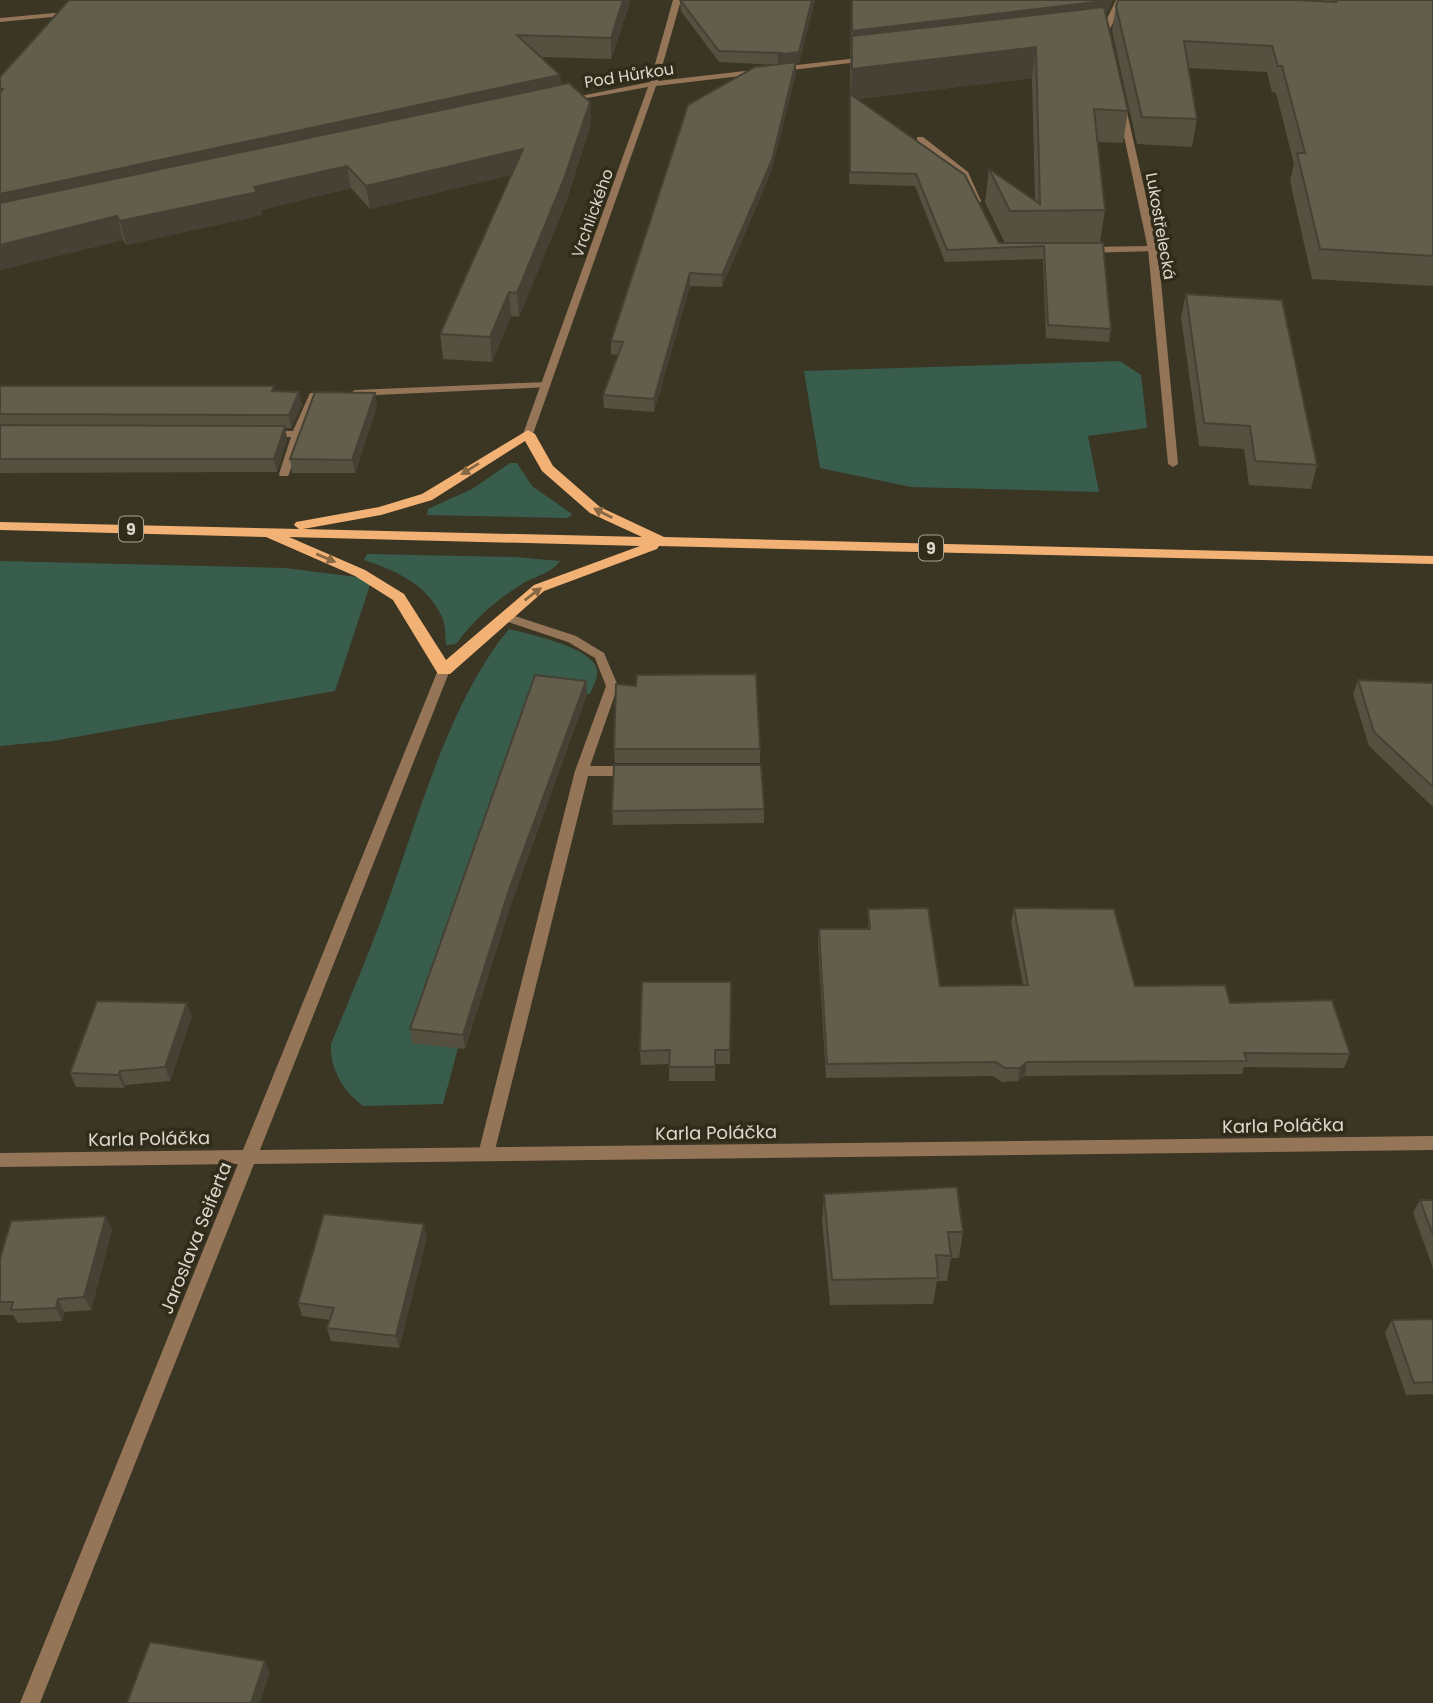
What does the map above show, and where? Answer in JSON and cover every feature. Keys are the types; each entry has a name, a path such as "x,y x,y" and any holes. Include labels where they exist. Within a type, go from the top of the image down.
{"main road":[{"path":"263,531 381,511 427,496 528,434 547,468 595,510 665,542"},
{"name":"9","path":"0,526 1433,560"},
{"path":"263,531 360,573 399,597 444,670 539,588 607,560 665,542"}],"street":[{"name":"Vrchlického","path":"528,434 653,84 677,0"},
{"path":"1108,45 1105,31 1120,0"},
{"path":"0,20 83,12"},
{"path":"1091,33 1105,31"},
{"name":"Pod Hůrkou","path":"557,101 653,84 873,58"},
{"name":"Lukostřelecká","path":"1120,99 1153,250 1173,464"},
{"path":"920,139 965,174 981,211"},
{"path":"1068,251 1153,250"},
{"path":"284,474 314,395 546,385"},
{"path":"256,434 297,434"},
{"path":"486,1154 582,771 612,686 600,656 572,639 506,617"},
{"name":"Jaroslava Seiferta","path":"30,1703 444,670"},
{"path":"582,771 652,771"},
{"name":"Karla Poláčka","path":"0,1160 1433,1143"}],"green space":[{"path":"1120,361 1141,375 1147,428 1088,436 1099,492 911,487 820,468 804,371"},
{"path":"510,463 517,463 532,486 572,514 568,518 427,515 428,509 472,489"},
{"path":"367,554 515,557 560,561 552,569 522,584 494,604 456,644 446,645 443,620 428,596 399,574 364,560"},
{"path":"0,561 285,568 372,579 335,691 53,741 0,746"},
{"path":"509,629 557,642 582,653 596,667 596,681 590,694 580,694 419,1021 412,1043 458,1048 443,1104 363,1106 339,1079 335,1071 331,1044 378,929 427,789 455,719 489,656"}],"building":[{"path":"69,0 623,0 611,38 517,35 560,75 0,194 0,93 3,89 0,89 0,77"},
{"path":"680,0 812,0 799,52 778,55 781,53 719,51"},
{"path":"852,0 1105,0 852,31"},
{"path":"1118,0 1433,0 1433,256 1320,249 1297,153 1305,153 1282,66 1278,66 1272,46 1184,41 1197,119 1142,117 1116,6"},
{"path":"1104,7 1128,111 1094,109 1105,210 1010,211 989,169 1040,204 1036,47 852,69 852,36"},
{"path":"796,62 772,160 722,275 690,273 654,399 603,395 623,342 611,341 688,105 755,67"},
{"path":"569,83 590,102 564,179 517,293 509,292 490,337 440,334 523,149 366,186 347,166 254,187 257,192 120,221 117,216 0,245 0,203"},
{"path":"850,94 965,175 999,243 1103,243 1111,329 1048,325 1044,246 947,250 916,174 850,172"},
{"path":"1186,294 1282,300 1317,465 1255,461 1250,426 1204,423"},
{"path":"0,386 274,386 272,391 299,392 289,415 0,414"},
{"path":"315,392 375,393 352,460 290,459"},
{"path":"0,425 285,426 274,459 0,459"},
{"path":"756,674 760,749 614,749 616,684 636,686 637,675"},
{"path":"535,675 586,681 508,893 463,1035 410,1029"},
{"path":"1358,680 1433,683 1433,787 1374,732"},
{"path":"614,765 761,765 764,809 612,811"},
{"path":"928,908 940,986 1028,985 1014,908 1114,909 1135,986 1225,985 1230,1003 1332,1000 1350,1054 1244,1053 1247,1061 1027,1062 1020,1068 1005,1068 996,1062 827,1064 819,929 870,929 868,909"},
{"path":"642,982 731,982 730,1050 715,1050 715,1067 669,1067 670,1050 640,1051"},
{"path":"97,1001 187,1003 165,1067 120,1071 118,1075 70,1073"},
{"path":"957,1187 963,1232 948,1232 951,1256 936,1255 938,1278 832,1280 824,1194"},
{"path":"1420,1200 1433,1200 1433,1235"},
{"path":"324,1214 424,1224 396,1336 327,1328 334,1308 298,1303"},
{"path":"106,1216 84,1297 58,1299 56,1308 11,1310 13,1302 0,1302 0,1259 11,1221"},
{"path":"1433,1319 1433,1382 1414,1383 1392,1320"},
{"path":"150,1642 265,1661 251,1703 127,1703"}]}
